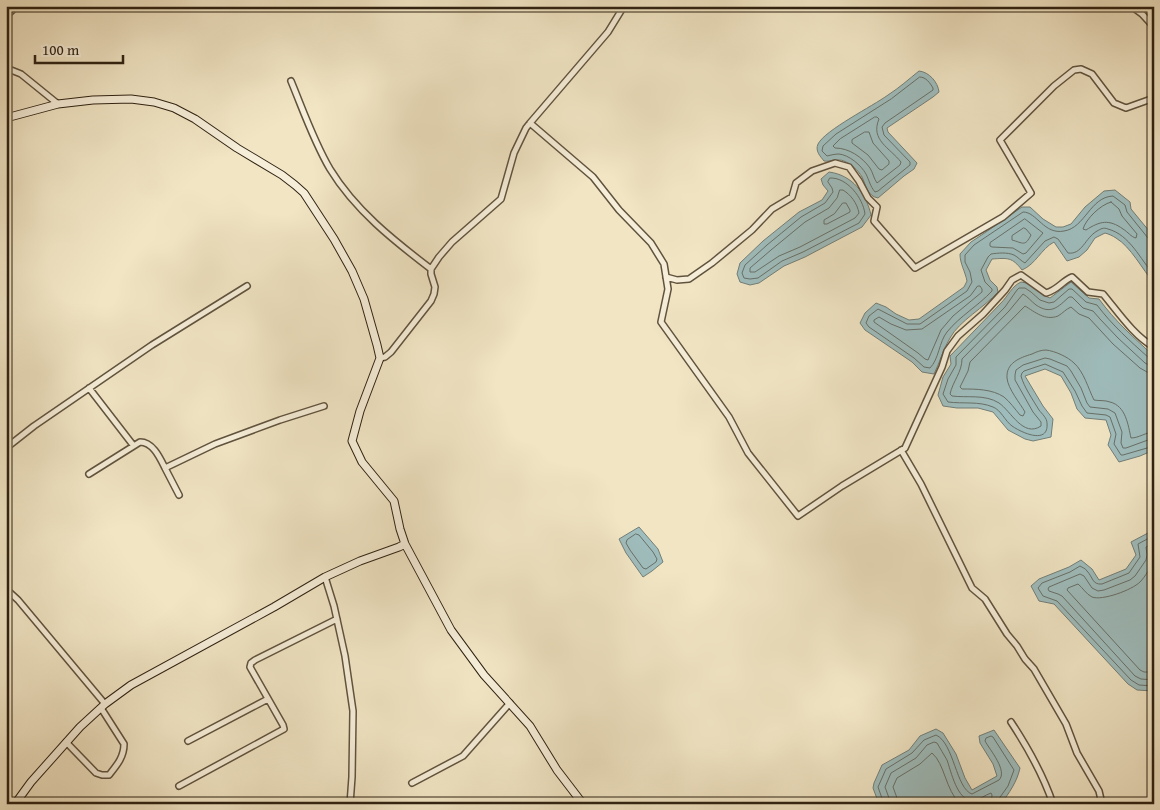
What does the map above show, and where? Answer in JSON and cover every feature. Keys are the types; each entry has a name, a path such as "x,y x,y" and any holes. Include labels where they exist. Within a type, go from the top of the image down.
{"main road":[{"path":"6,118 58,104 93,100 131,99 154,102 174,108 195,119 237,148 282,175 296,185 304,194 334,239 352,271 364,299 378,345 380,358 360,411 352,441 362,462 394,501 405,544 451,630 484,675 530,726 557,770 583,804"},
{"path":"15,804 31,782 80,727 103,706 131,685 328,576 360,561 405,544"}],"street":[{"path":"6,16 17,6"},
{"path":"380,358 385,357 391,352 431,300 435,287 431,269 438,257 501,198 514,153 526,128 608,32 624,6"},
{"path":"1131,6 1142,14 1154,27"},
{"path":"6,68 21,74 58,104"},
{"path":"666,277 676,280 689,279 712,263 772,209 792,197 796,183 812,171 835,163 849,167 860,181 868,198 877,206 874,221 916,268 1003,217 1031,193 1000,140 1054,86 1074,70 1081,69 1092,74 1114,103 1126,108 1154,98"},
{"path":"291,81 318,147 330,169 352,200 375,224 431,269"},
{"path":"530,123 593,177 619,210 651,243 664,264 668,289 661,322 729,417 748,453 798,516 842,486 905,448 948,351 958,336 983,314 1012,280 1021,275 1046,293 1054,291 1072,276 1088,292 1104,294 1124,320 1147,343 1154,347"},
{"path":"6,448 89,388 166,336 247,286"},
{"path":"89,388 132,445"},
{"path":"165,468 215,444 324,406"},
{"path":"89,474 132,445 145,442 152,446 158,454 179,495"},
{"path":"900,450 921,484 972,588 985,599 1007,634 1034,669 1066,724 1078,753 1099,791 1102,804"},
{"path":"328,576 345,656 353,711 350,804"},
{"path":"6,589 18,600 103,706 124,744 119,763 109,775 102,775 96,774 66,742"},
{"path":"179,786 284,729 250,667 251,663 337,619"},
{"path":"188,741 268,698"},
{"path":"412,783 463,756 510,704"},
{"path":"1012,722 1029,750 1047,786 1053,804"}],"water":[{"path":"919,71 926,73 932,78 939,92 887,128 888,132 917,163 914,169 878,198 874,197 867,190 860,174 847,162 841,160 824,161 818,151 818,144 830,132 881,100"},
{"path":"829,172 851,181 866,199 871,215 862,227 784,266 759,283 750,285 740,282 737,274 740,263 763,241 799,212 822,200 828,191 821,179"},
{"path":"1115,190 1130,202 1131,209 1154,237 1154,283 1127,247 1116,238 1105,233 1095,238 1087,250 1079,257 1067,261 1054,242 1022,270 1009,259 992,259 986,270 990,280 997,287 998,292 954,332 945,347 934,374 922,372 912,362 865,330 860,323 865,313 876,303 909,320 919,319 964,287 967,281 960,254 971,242 1022,207 1030,207 1043,219 1056,227 1063,227 1071,224 1085,207 1104,191"},
{"path":"1021,282 1029,284 1050,298 1071,282 1089,298 1099,299 1118,322 1154,356 1154,450 1119,462 1108,445 1111,435 1106,420 1085,418 1077,409 1071,393 1061,376 1045,369 1025,376 1053,419 1051,437 1033,441 1025,439 1008,430 993,412 978,408 943,406 938,395 943,377 951,364 950,356"},
{"path":"1154,525 1154,691 1137,690 1128,684 1054,604 1039,601 1031,586 1039,579 1081,560 1092,569 1099,580 1126,569 1136,555 1131,542 1148,533"},
{"path":"639,527 658,549 663,562 643,577 626,553 619,539"},
{"path":"936,729 943,733 956,754 965,778 972,790 997,776 993,764 980,743 979,736 994,730 1020,768 1015,783 1001,804 879,804 873,788 882,765 909,750 920,736"}]}
